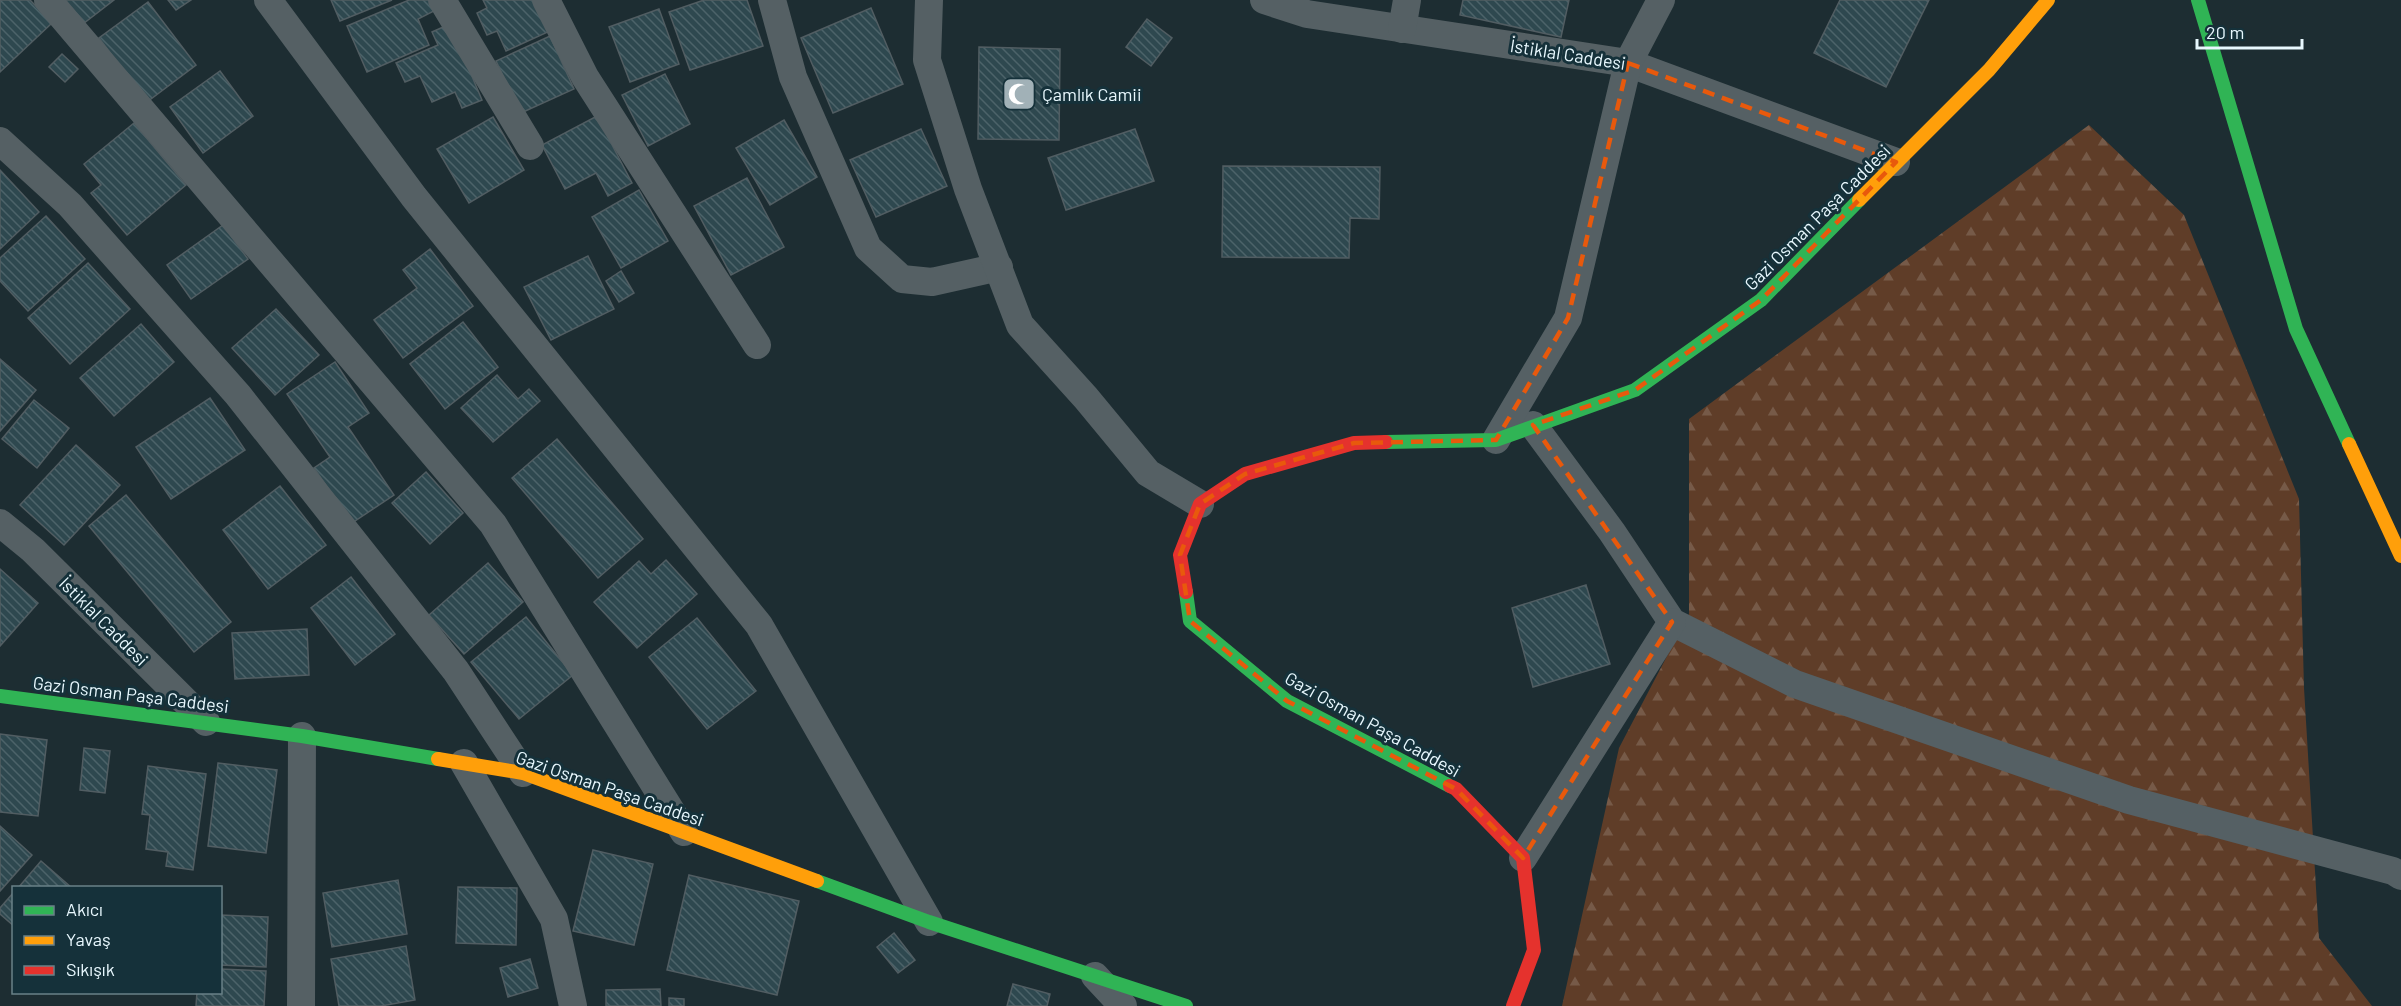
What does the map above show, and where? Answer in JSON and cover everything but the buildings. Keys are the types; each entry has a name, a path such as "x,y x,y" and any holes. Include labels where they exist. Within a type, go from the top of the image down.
{"street":[{"path":"48,0 493,524 684,832"},
{"path":"268,0 414,197 759,625 929,921"},
{"path":"442,0 530,146"},
{"path":"546,0 585,77 757,345"},
{"path":"772,0 793,77 868,248 902,279 932,282 999,267"},
{"path":"929,0 927,60 968,189 1020,325 1149,473 1200,504"},
{"name":"İstiklal Caddesi","path":"1264,0 1307,15 1628,63 1896,162"},
{"path":"1402,29 1407,0"},
{"path":"1496,440 1568,318 1628,63 1661,0"},
{"name":"Gazi Osman Paşa Caddesi","path":"1523,858 1456,789 1287,701 1190,621 1180,555 1200,504 1245,474 1354,443 1496,440 1635,390 1761,300 1989,70 2048,0"},
{"path":"2198,0 2296,329 2401,556"},
{"path":"0,141 70,205 238,395 456,671 524,773"},
{"path":"1533,425 1612,532 1672,622 1795,684 2129,800 2393,871 2401,876"},
{"name":"İstiklal Caddesi","path":"0,523 33,550 206,722"},
{"path":"1513,1006 1534,950 1523,858 1672,622"},
{"name":"Gazi Osman Paşa Caddesi","path":"0,696 302,736 524,773 929,921 1186,1006"},
{"path":"301,1006 302,736"},
{"path":"464,763 554,919 573,1006"},
{"path":"1095,976 1123,1006"}],"highlighted area":[{"path":"1628,63 1896,162 1761,300 1635,390 1533,425 1672,622 1523,858 1456,789 1287,701 1190,621 1180,555 1200,504 1245,474 1354,443 1496,440 1568,318"}],"green space":[{"path":"2089,125 2184,215 2299,499 2304,688 2319,938 2372,1006 1562,1006 1619,748 1689,614 1689,419"}],"traffic: fast":[{"path":"2198,0 2296,329 2349,444"},
{"path":"1386,442 1496,440 1635,390 1761,300 1859,200"},
{"path":"1186,592 1190,621 1287,701 1450,786"},
{"path":"0,696 302,736 438,759"},
{"path":"817,881 929,922 1186,1006"}],"traffic: slow":[{"path":"1859,200 1989,70 2048,0"},
{"path":"2349,444 2401,556"},
{"path":"438,759 523,773 817,881"}],"traffic: jam":[{"path":"1186,592 1180,555 1200,504 1245,474 1354,443 1386,442"},
{"path":"1450,786 1456,789 1523,858 1534,950 1513,1006"}],"place":[{"name":"Çamlık Camii","path":"1019,94"}]}
